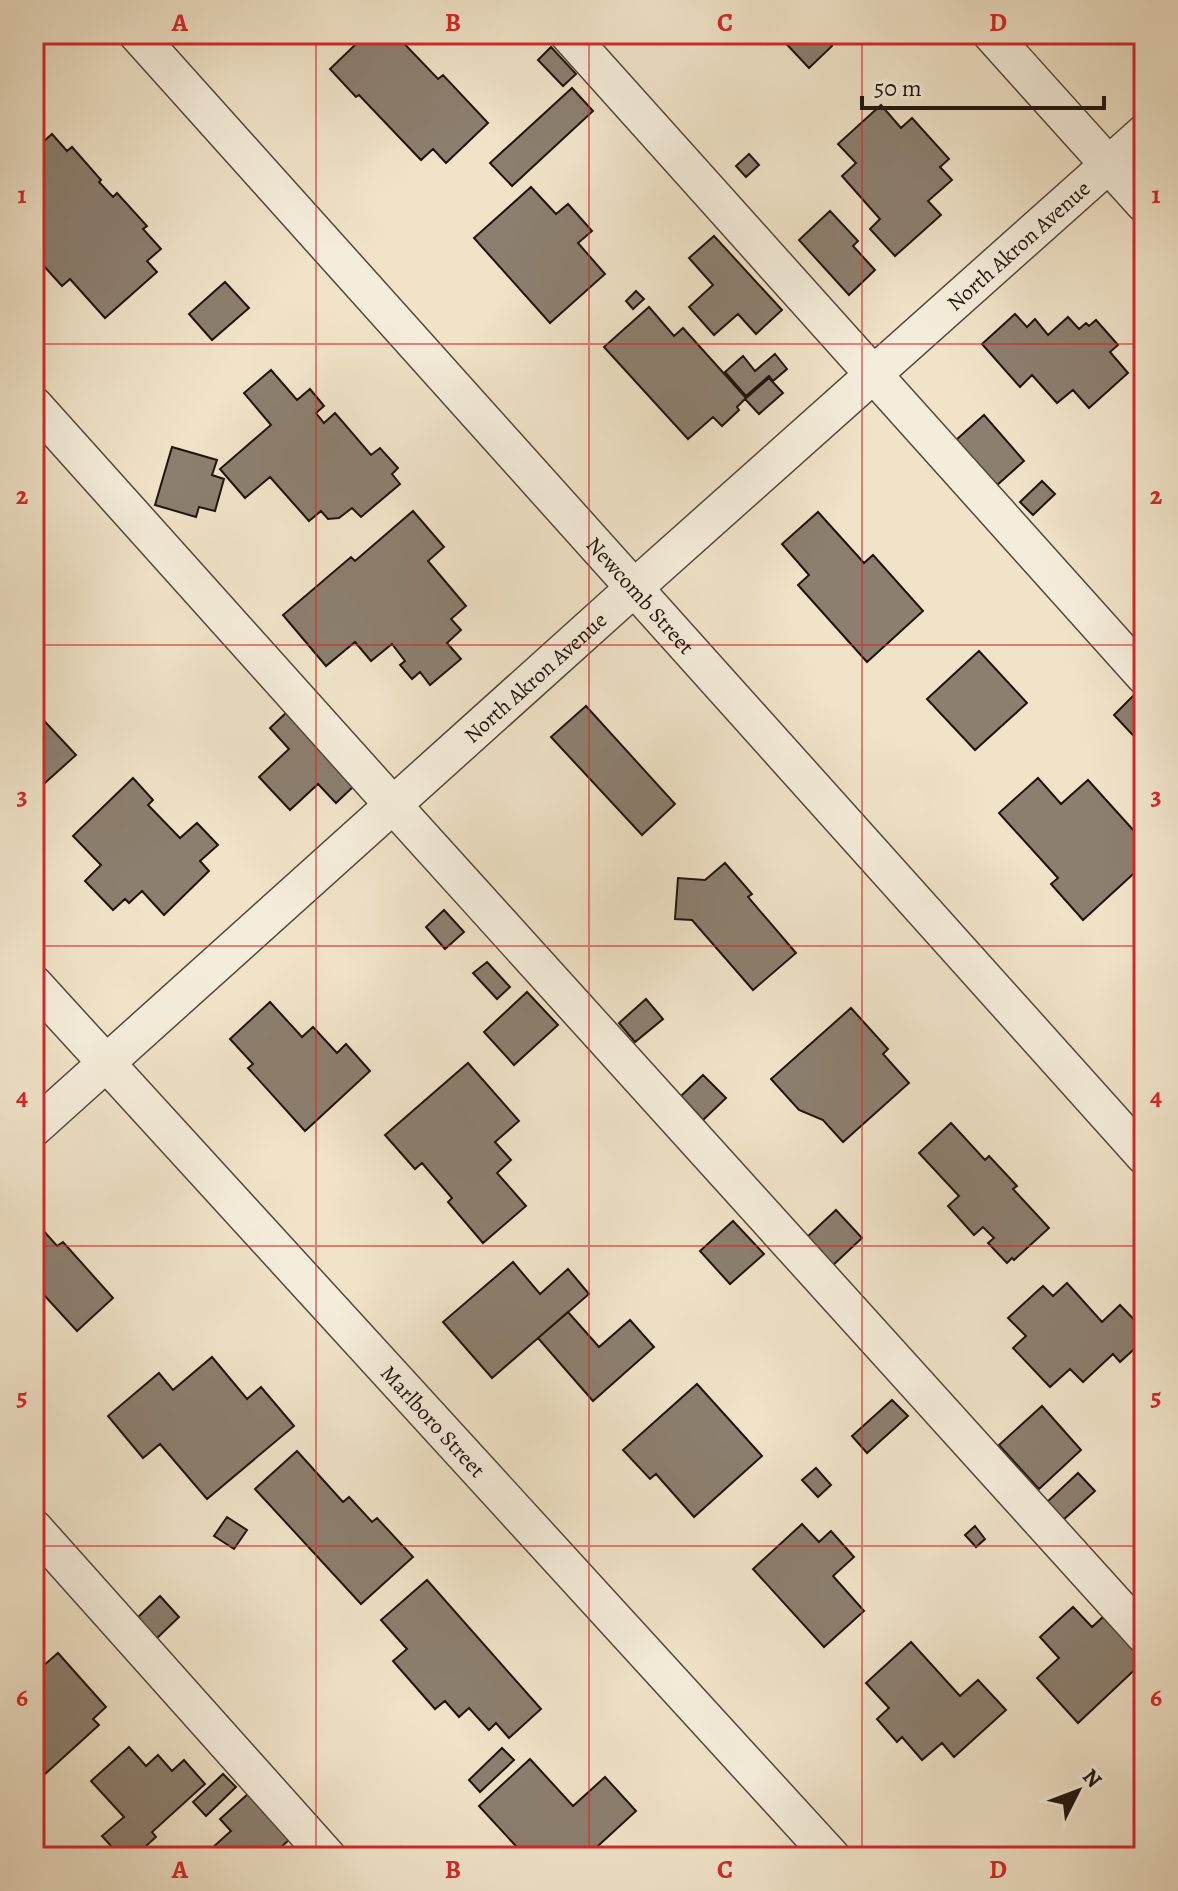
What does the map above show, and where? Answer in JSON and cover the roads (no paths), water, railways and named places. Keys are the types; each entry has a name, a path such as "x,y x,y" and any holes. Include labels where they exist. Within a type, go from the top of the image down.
{"street":[{"name":"Newcomb Street","path":"137,34 1144,1156"},
{"path":"568,34 1144,676"},
{"path":"991,34 1144,204"},
{"name":"North Akron Avenue","path":"34,1128 1144,133"},
{"path":"34,405 1144,1635"},
{"name":"Marlboro Street","path":"34,984 832,1857"},
{"path":"34,1528 328,1857"}]}
